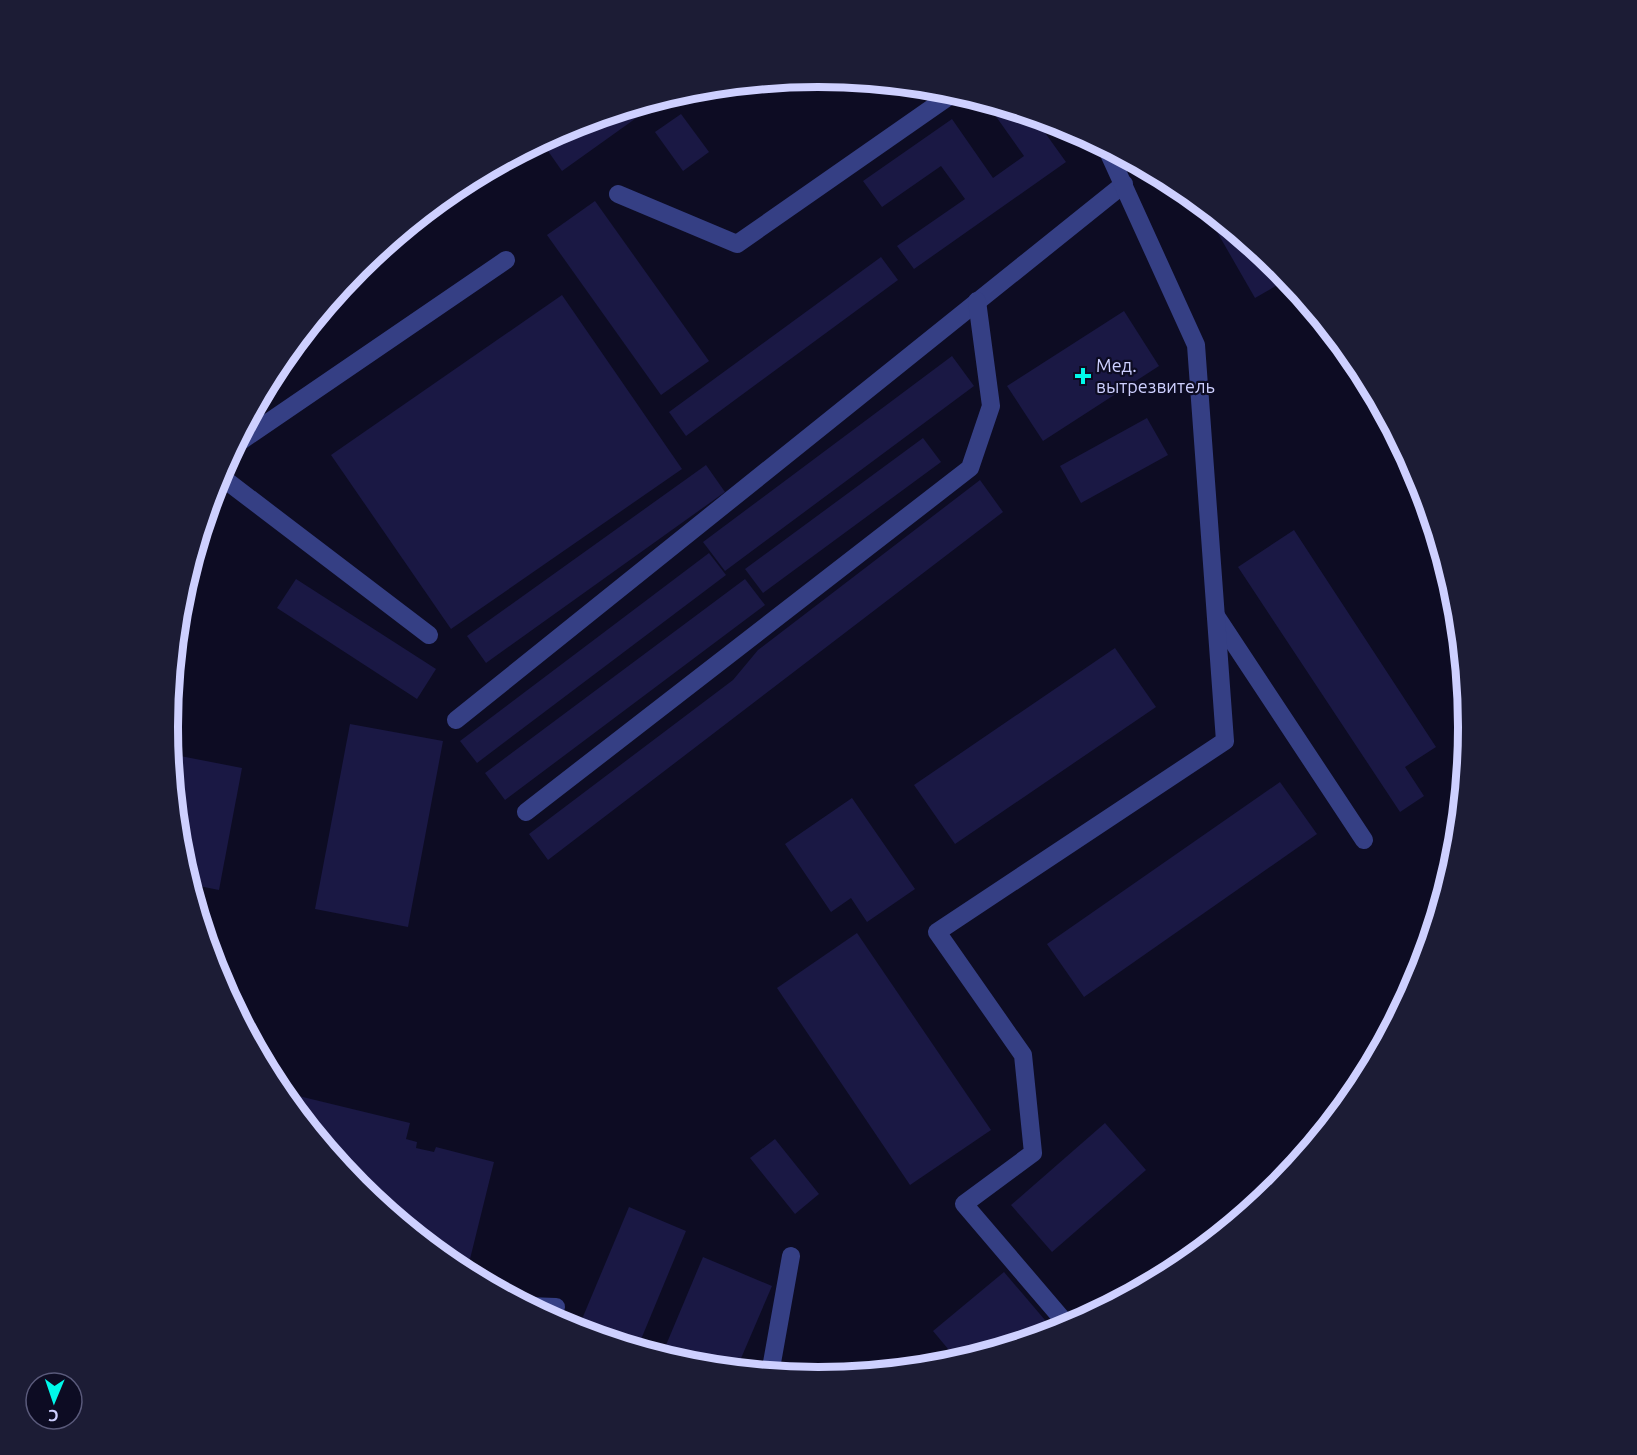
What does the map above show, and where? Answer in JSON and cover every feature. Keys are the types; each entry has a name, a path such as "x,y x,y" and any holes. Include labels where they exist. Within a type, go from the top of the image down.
{"street":[{"path":"618,194 737,244 938,98"},
{"path":"1063,1319 964,1204 1033,1153 1032,1142 1023,1055 937,932 1224,741 1197,345 1111,158"},
{"path":"456,720 1124,184"},
{"path":"248,436 506,260"},
{"path":"526,812 970,468 991,406 977,301"},
{"path":"227,481 429,635"},
{"path":"1216,616 1364,840"},
{"path":"771,1366 790,1256"},
{"path":"544,1306 556,1306"}],"building":[{"path":"646,111 562,171 546,148 613,121"},
{"path":"992,112 1041,127 1066,162 914,269 897,246 965,199 941,166 882,207 863,181 952,119 993,178 1024,156"},
{"path":"681,114 709,152 683,171 655,132"},
{"path":"595,201 709,361 661,395 547,235"},
{"path":"1211,221 1241,246 1280,284 1255,298"},
{"path":"881,257 898,280 686,436 669,412"},
{"path":"562,295 682,469 451,629 331,455"},
{"name":"Мед. вытрезвитель","path":"1124,311 1159,366 1043,441 1007,386"},
{"path":"952,356 974,386 725,571 703,542"},
{"path":"1147,418 1168,455 1081,503 1060,466"},
{"path":"923,438 941,462 763,593 745,569"},
{"path":"706,465 725,492 486,663 467,636"},
{"path":"980,480 1003,512 548,860 529,834 733,680 758,650"},
{"path":"1294,530 1436,747 1405,767 1424,796 1400,812 1238,567"},
{"path":"709,553 726,575 477,763 460,741"},
{"path":"296,579 436,669 417,699 277,608"},
{"path":"745,579 765,605 505,800 485,773"},
{"path":"1115,648 1156,707 955,844 914,785"},
{"path":"350,724 443,741 408,927 315,909"},
{"path":"179,756 242,768 219,890 198,886 183,811"},
{"path":"1280,782 1317,834 1084,997 1047,944"},
{"path":"852,798 915,889 867,922 851,898 831,912 785,844"},
{"path":"857,933 991,1130 910,1185 777,988"},
{"path":"294,1095 410,1123 406,1139 417,1142 416,1148 434,1152 436,1147 494,1162 470,1259 457,1256 396,1209 337,1150"},
{"path":"1105,1123 1146,1170 1052,1252 1011,1205"},
{"path":"775,1139 819,1194 795,1214 750,1158"},
{"path":"629,1207 686,1231 640,1342 581,1322"},
{"path":"703,1257 772,1286 739,1363 664,1349"},
{"path":"1004,1272 1049,1325 952,1354 933,1331"}],"place":[{"name":"Мед. вытрезвитель","path":"1083,376"}]}
